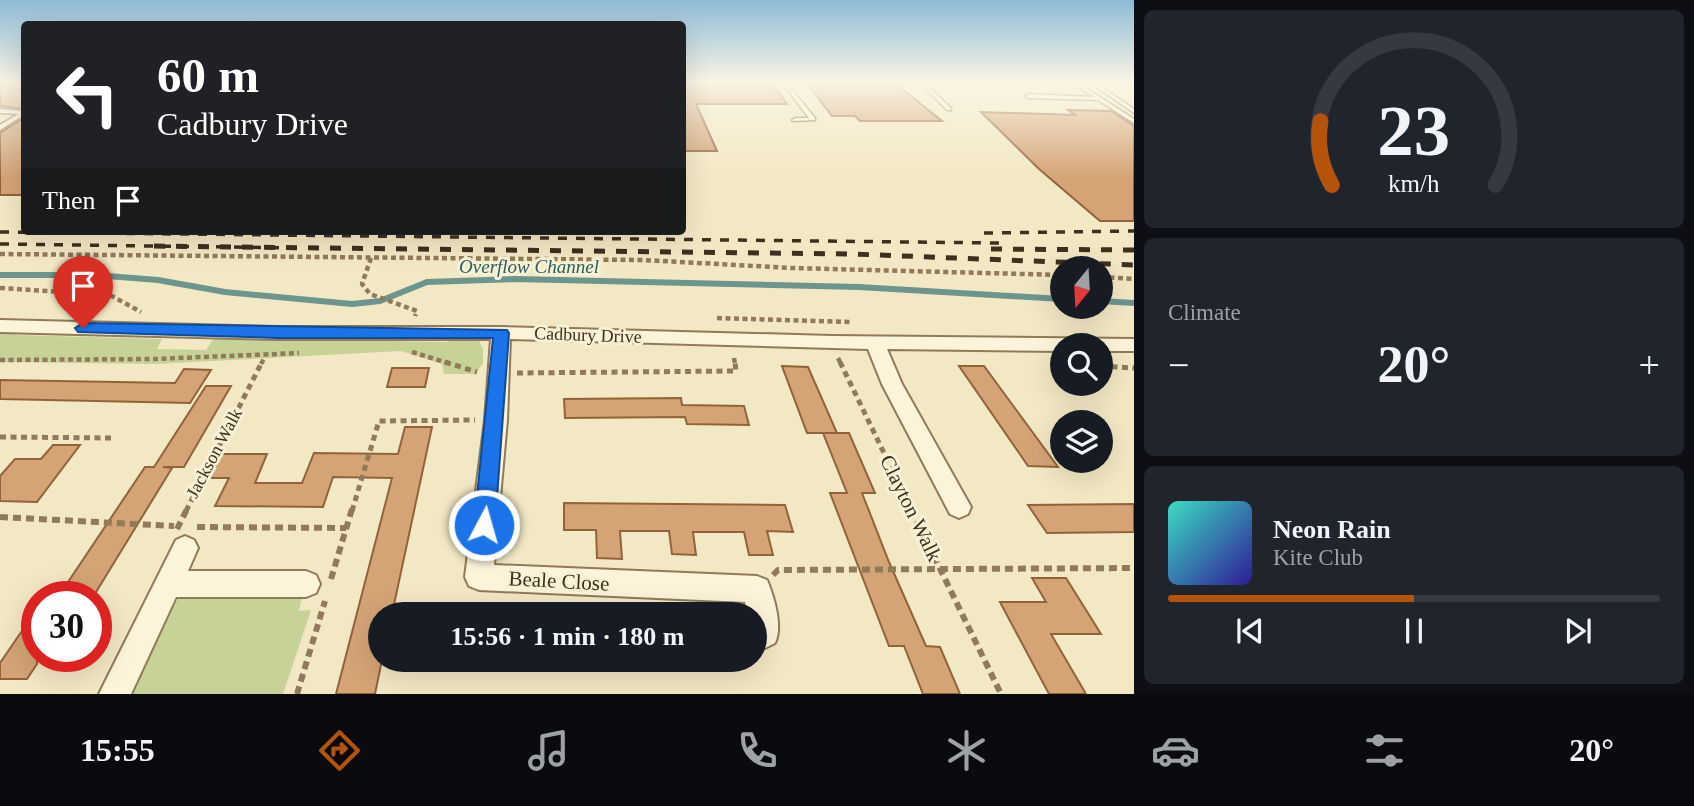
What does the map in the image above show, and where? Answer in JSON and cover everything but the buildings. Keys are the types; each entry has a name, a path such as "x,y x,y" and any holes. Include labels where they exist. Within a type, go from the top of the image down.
{"street":[{"name":"Cadbury Drive","path":"0,326 277,333 406,341 501,333 831,352 1134,345"},
{"name":"Beale Close","path":"501,333 496,420 479,577 757,589"},
{"path":"879,350 892,384 959,507"},
{"path":"116,694 169,584 180,537"},
{"path":"169,584 306,583"},
{"path":"757,589 759,602"}],"lane":[{"path":"795,120 813,120 808,113"},
{"path":"0,128 21,114"}],"path":[{"path":"0,254 643,260 792,268 1050,275"},
{"path":"371,258 362,284 370,293 417,311 406,341"},
{"path":"1113,278 1134,279"},
{"path":"0,288 110,295 141,312"},
{"name":"Clayton Walk","path":"823,321 831,352 1001,694"},
{"name":"Jackson Walk","path":"180,537 277,333"},
{"name":"Cadbury Drive","path":"406,341 478,372 497,373 736,371 732,358 745,358"},
{"path":"831,352 879,350"},
{"path":"0,360 264,358 302,353"},
{"path":"1113,367 1134,368"},
{"path":"298,694 379,421 496,420"},
{"path":"0,437 114,438"},
{"path":"0,517 180,537 346,528"},
{"path":"757,589 778,570 1134,568"}],"green space":[{"path":"7,330 16,335 162,339 157,349 206,350 214,338 448,342 456,338 478,339 483,349 483,364 474,374 444,374 442,364 401,351 155,364 0,362 0,333"},
{"path":"302,598 299,611 311,610 283,694 131,694 167,612 178,599"}],"waterway":[{"name":"Overflow Channel","path":"0,275 95,275 158,280 225,292 352,304 380,301 427,282 515,279 859,287 1050,298"},
{"name":"Overflow Channel","path":"1113,302 1134,303"}],"railway":[{"path":"984,233 1134,231"},
{"path":"0,232 21,232"},
{"path":"273,235 1001,243"},
{"path":"0,244 303,248"},
{"path":"154,246 853,254 1134,265"},
{"path":"991,249 1134,250"}],"route":[{"path":"83,328 277,333 501,333 496,420 484,525"}]}
